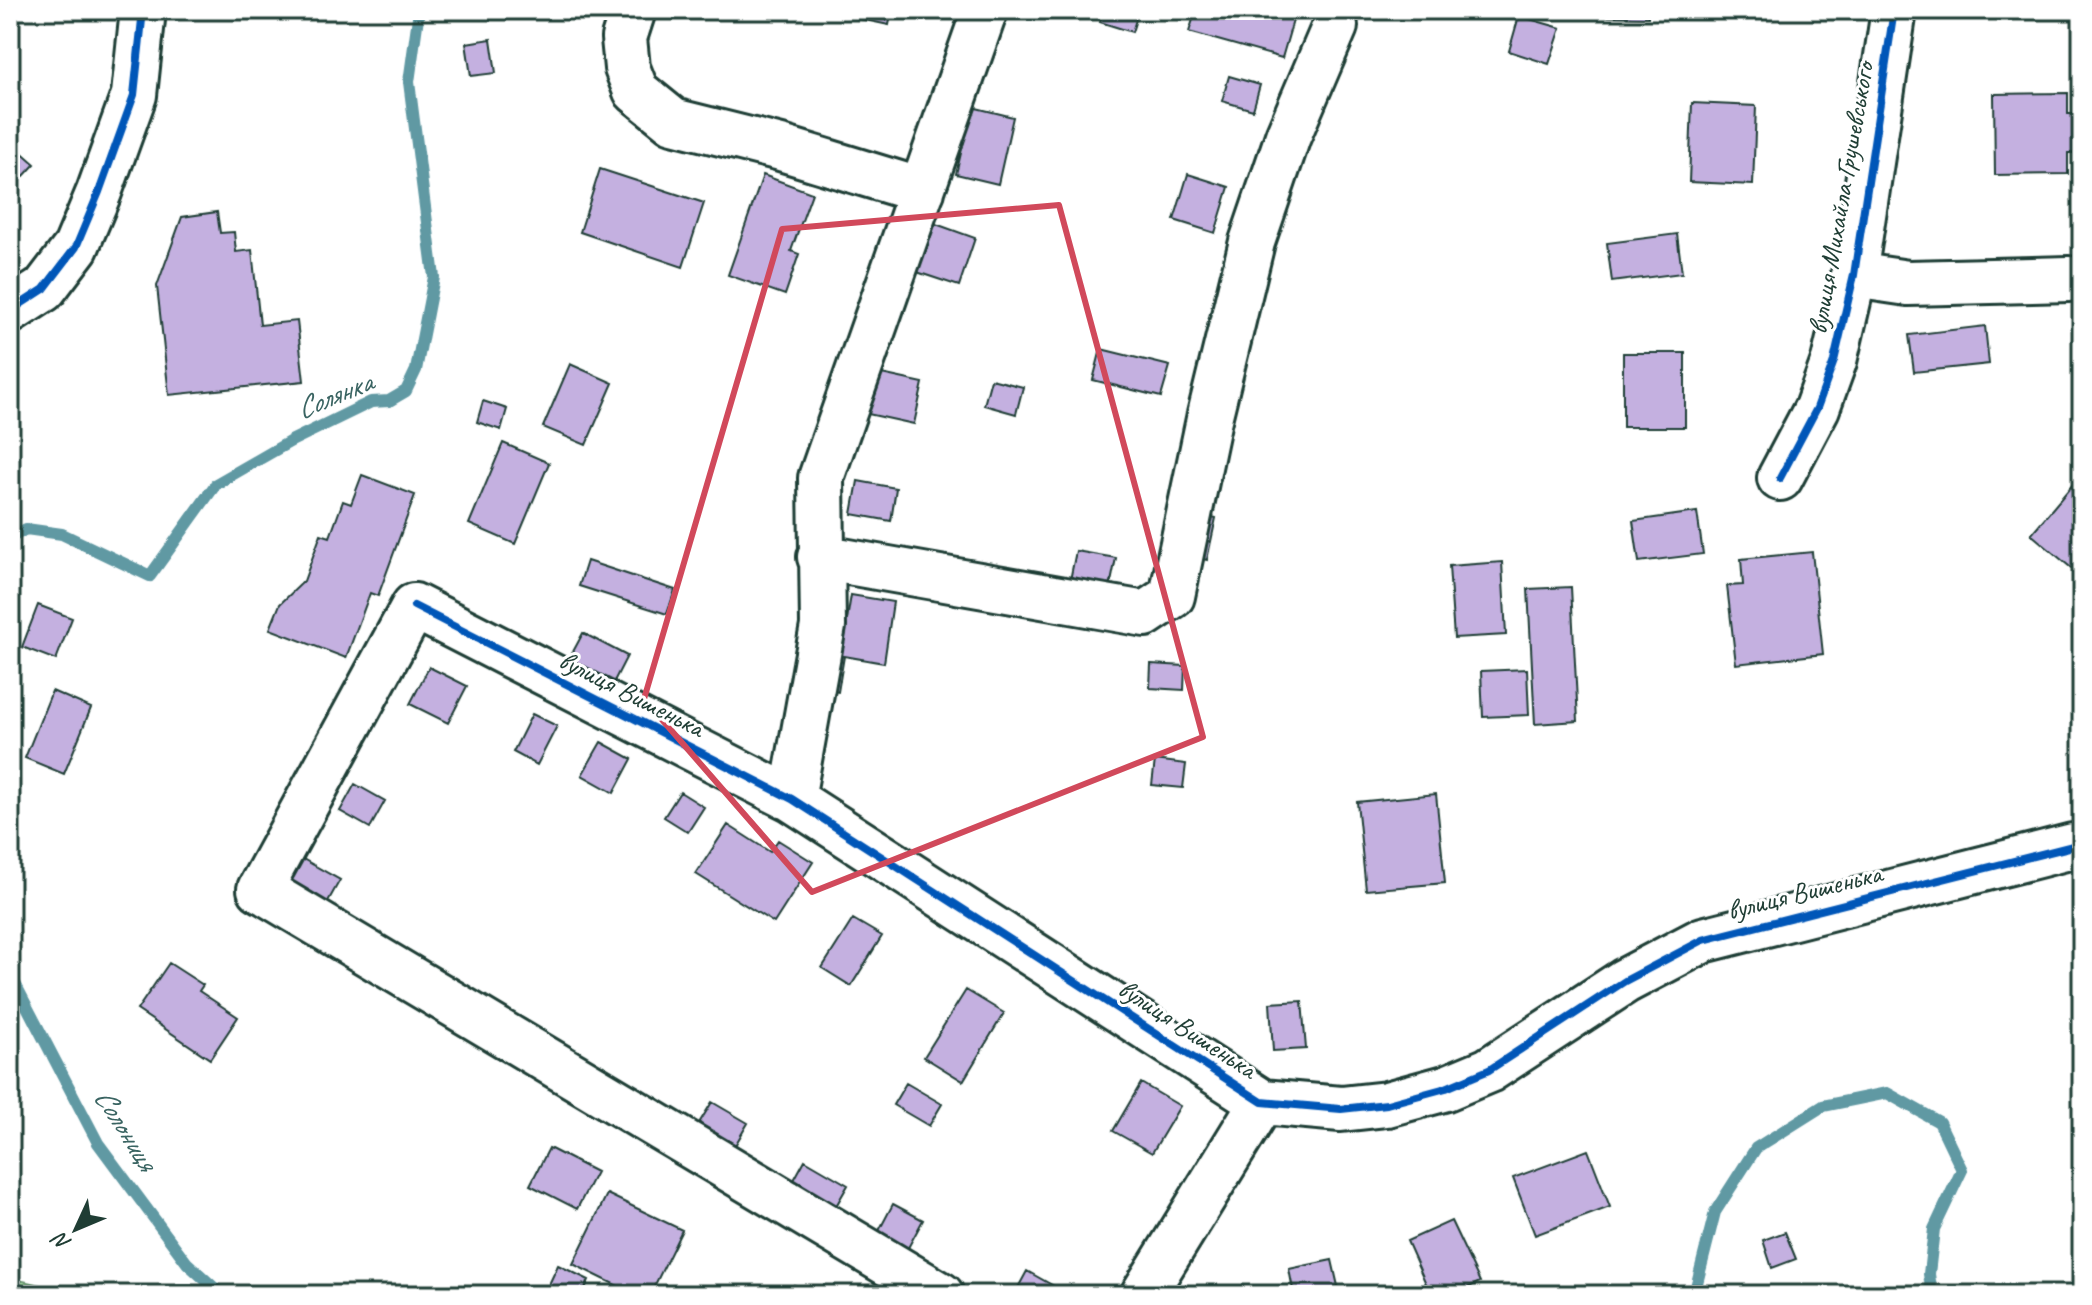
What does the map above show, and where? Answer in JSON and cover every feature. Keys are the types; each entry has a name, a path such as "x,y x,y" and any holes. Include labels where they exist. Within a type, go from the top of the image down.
{"street":[{"path":"10,311 44,289 76,247 134,95 143,10"},
{"path":"633,10 624,38 627,68 636,91 673,121 781,148 922,191"},
{"path":"792,799 823,626 821,478 985,10"},
{"name":"вулиця Михайла Грушевського","path":"1780,478 1817,408 1834,361 1854,275 1894,10"},
{"path":"820,557 1145,614 1172,596 1209,419 1252,242 1288,136 1335,26"},
{"path":"1854,275 1908,283 2069,279"},
{"name":"вулиця Вишенька","path":"941,1295 260,889 414,606 792,799 1262,1102 1341,1109 1387,1104 1446,1088 1489,1070 1625,981 1703,940 2073,846 2082,847"},
{"path":"1143,1295 1262,1102"}],"highlighted area":[{"path":"1059,205 1203,737 812,892 644,699 782,229"}],"green space":[{"path":"10,1278 40,1285 56,1295 10,1295"}],"building":[{"path":"848,10 892,10 889,25 846,16"},
{"path":"1103,10 1139,10 1132,32 1100,22"},
{"path":"1196,10 1296,10 1282,58 1189,32"},
{"path":"1579,10 1648,10 1648,17 1579,16"},
{"path":"1519,16 1561,28 1549,64 1509,51"},
{"path":"491,39 496,73 471,76 466,43"},
{"path":"1229,76 1260,85 1253,110 1222,101"},
{"path":"2068,93 2068,114 2082,114 2082,153 2068,153 2068,174 1995,175 1994,94"},
{"path":"1692,103 1756,106 1753,185 1689,182"},
{"path":"972,107 1013,117 998,184 956,174"},
{"path":"10,142 35,164 10,191"},
{"path":"600,169 704,203 683,267 580,232"},
{"path":"1188,174 1229,187 1215,233 1174,220"},
{"path":"763,175 812,193 791,251 799,254 785,295 728,275"},
{"path":"217,212 220,233 234,232 236,252 252,250 260,325 297,321 304,381 169,395 157,286 182,217"},
{"path":"933,223 975,238 959,286 917,272"},
{"path":"1677,234 1682,273 1612,282 1607,243"},
{"path":"1985,326 1989,364 1914,372 1909,335"},
{"path":"1101,349 1170,366 1161,397 1093,380"},
{"path":"1623,353 1685,353 1685,427 1623,427"},
{"path":"570,364 613,383 586,445 543,427"},
{"path":"877,373 923,383 914,424 868,414"},
{"path":"991,379 1023,387 1016,414 984,405"},
{"path":"483,401 507,409 501,430 477,422"},
{"path":"503,443 549,463 515,544 469,524"},
{"path":"362,475 415,495 378,596 370,593 346,658 270,629 280,604 304,581 321,534 330,537 343,501 351,504"},
{"path":"858,481 896,488 891,521 852,514"},
{"path":"2074,483 2082,490 2082,577 2031,534"},
{"path":"1697,512 1703,554 1639,562 1633,521"},
{"path":"1197,513 1216,518 1207,560 1188,555"},
{"path":"1076,551 1116,558 1108,597 1068,590"},
{"path":"1812,552 1823,654 1736,664 1727,586 1743,585 1741,559"},
{"path":"587,561 675,590 667,614 579,586"},
{"path":"1502,562 1506,635 1454,638 1449,566"},
{"path":"1571,587 1578,721 1535,724 1528,589"},
{"path":"851,595 893,602 884,663 844,656 838,692 816,689 828,617 847,620"},
{"path":"38,605 72,618 56,660 22,647"},
{"path":"583,633 627,656 606,697 561,674"},
{"path":"1151,664 1185,666 1184,690 1150,688"},
{"path":"429,667 467,686 448,723 410,704"},
{"path":"1527,669 1529,715 1483,717 1481,671"},
{"path":"52,691 91,708 64,774 25,758"},
{"path":"532,714 557,726 537,765 513,752"},
{"path":"601,742 632,759 614,793 582,775"},
{"path":"1155,760 1186,764 1183,788 1152,785"},
{"path":"355,784 385,801 370,828 340,811"},
{"path":"680,792 704,807 688,832 664,817"},
{"path":"1436,794 1445,883 1366,890 1357,802"},
{"path":"728,825 770,852 778,840 813,862 774,923 696,874"},
{"path":"294,854 340,880 321,914 275,888"},
{"path":"853,919 882,936 851,986 822,968"},
{"path":"169,963 203,985 199,991 238,1017 210,1059 137,1010"},
{"path":"966,990 1004,1013 963,1081 924,1057"},
{"path":"1302,1001 1306,1049 1273,1051 1270,1003"},
{"path":"906,1083 942,1104 929,1126 893,1105"},
{"path":"1141,1083 1180,1106 1152,1153 1113,1131"},
{"path":"712,1102 748,1123 730,1154 693,1133"},
{"path":"549,1148 596,1172 577,1209 530,1185"},
{"path":"1588,1150 1610,1207 1535,1235 1513,1178"},
{"path":"805,1160 848,1185 832,1213 789,1189"},
{"path":"607,1194 682,1230 650,1295 636,1295 573,1264"},
{"path":"893,1204 923,1220 902,1259 872,1244"},
{"path":"1451,1221 1480,1282 1452,1295 1431,1295 1407,1241"},
{"path":"1785,1232 1796,1259 1772,1268 1763,1240"},
{"path":"1332,1260 1340,1295 1294,1295 1289,1269"},
{"path":"558,1265 589,1280 582,1295 544,1295"},
{"path":"1027,1271 1066,1293 1065,1295 1014,1295"},
{"path":"794,1285 813,1295 788,1295"}],"waterway":[{"name":"Солянка","path":"10,538 26,529 62,534 150,576 216,484 291,441 371,402 389,401 406,391 416,370 434,277 409,82 419,10"},
{"name":"Солониця","path":"10,974 98,1143 187,1263 222,1295"},
{"name":"Солониця","path":"1694,1295 1715,1212 1756,1148 1823,1106 1887,1093 1939,1122 1962,1170 1934,1229 1929,1274 1932,1295"}],"cycle path":[{"path":"10,311 44,289 76,247 134,95 143,10"},
{"path":"1780,478 1817,408 1834,361 1854,275 1894,10"},
{"path":"414,606 792,799 1262,1102 1341,1109 1387,1104 1446,1088 1489,1070 1625,981 1703,940 2073,846 2082,847"}]}
